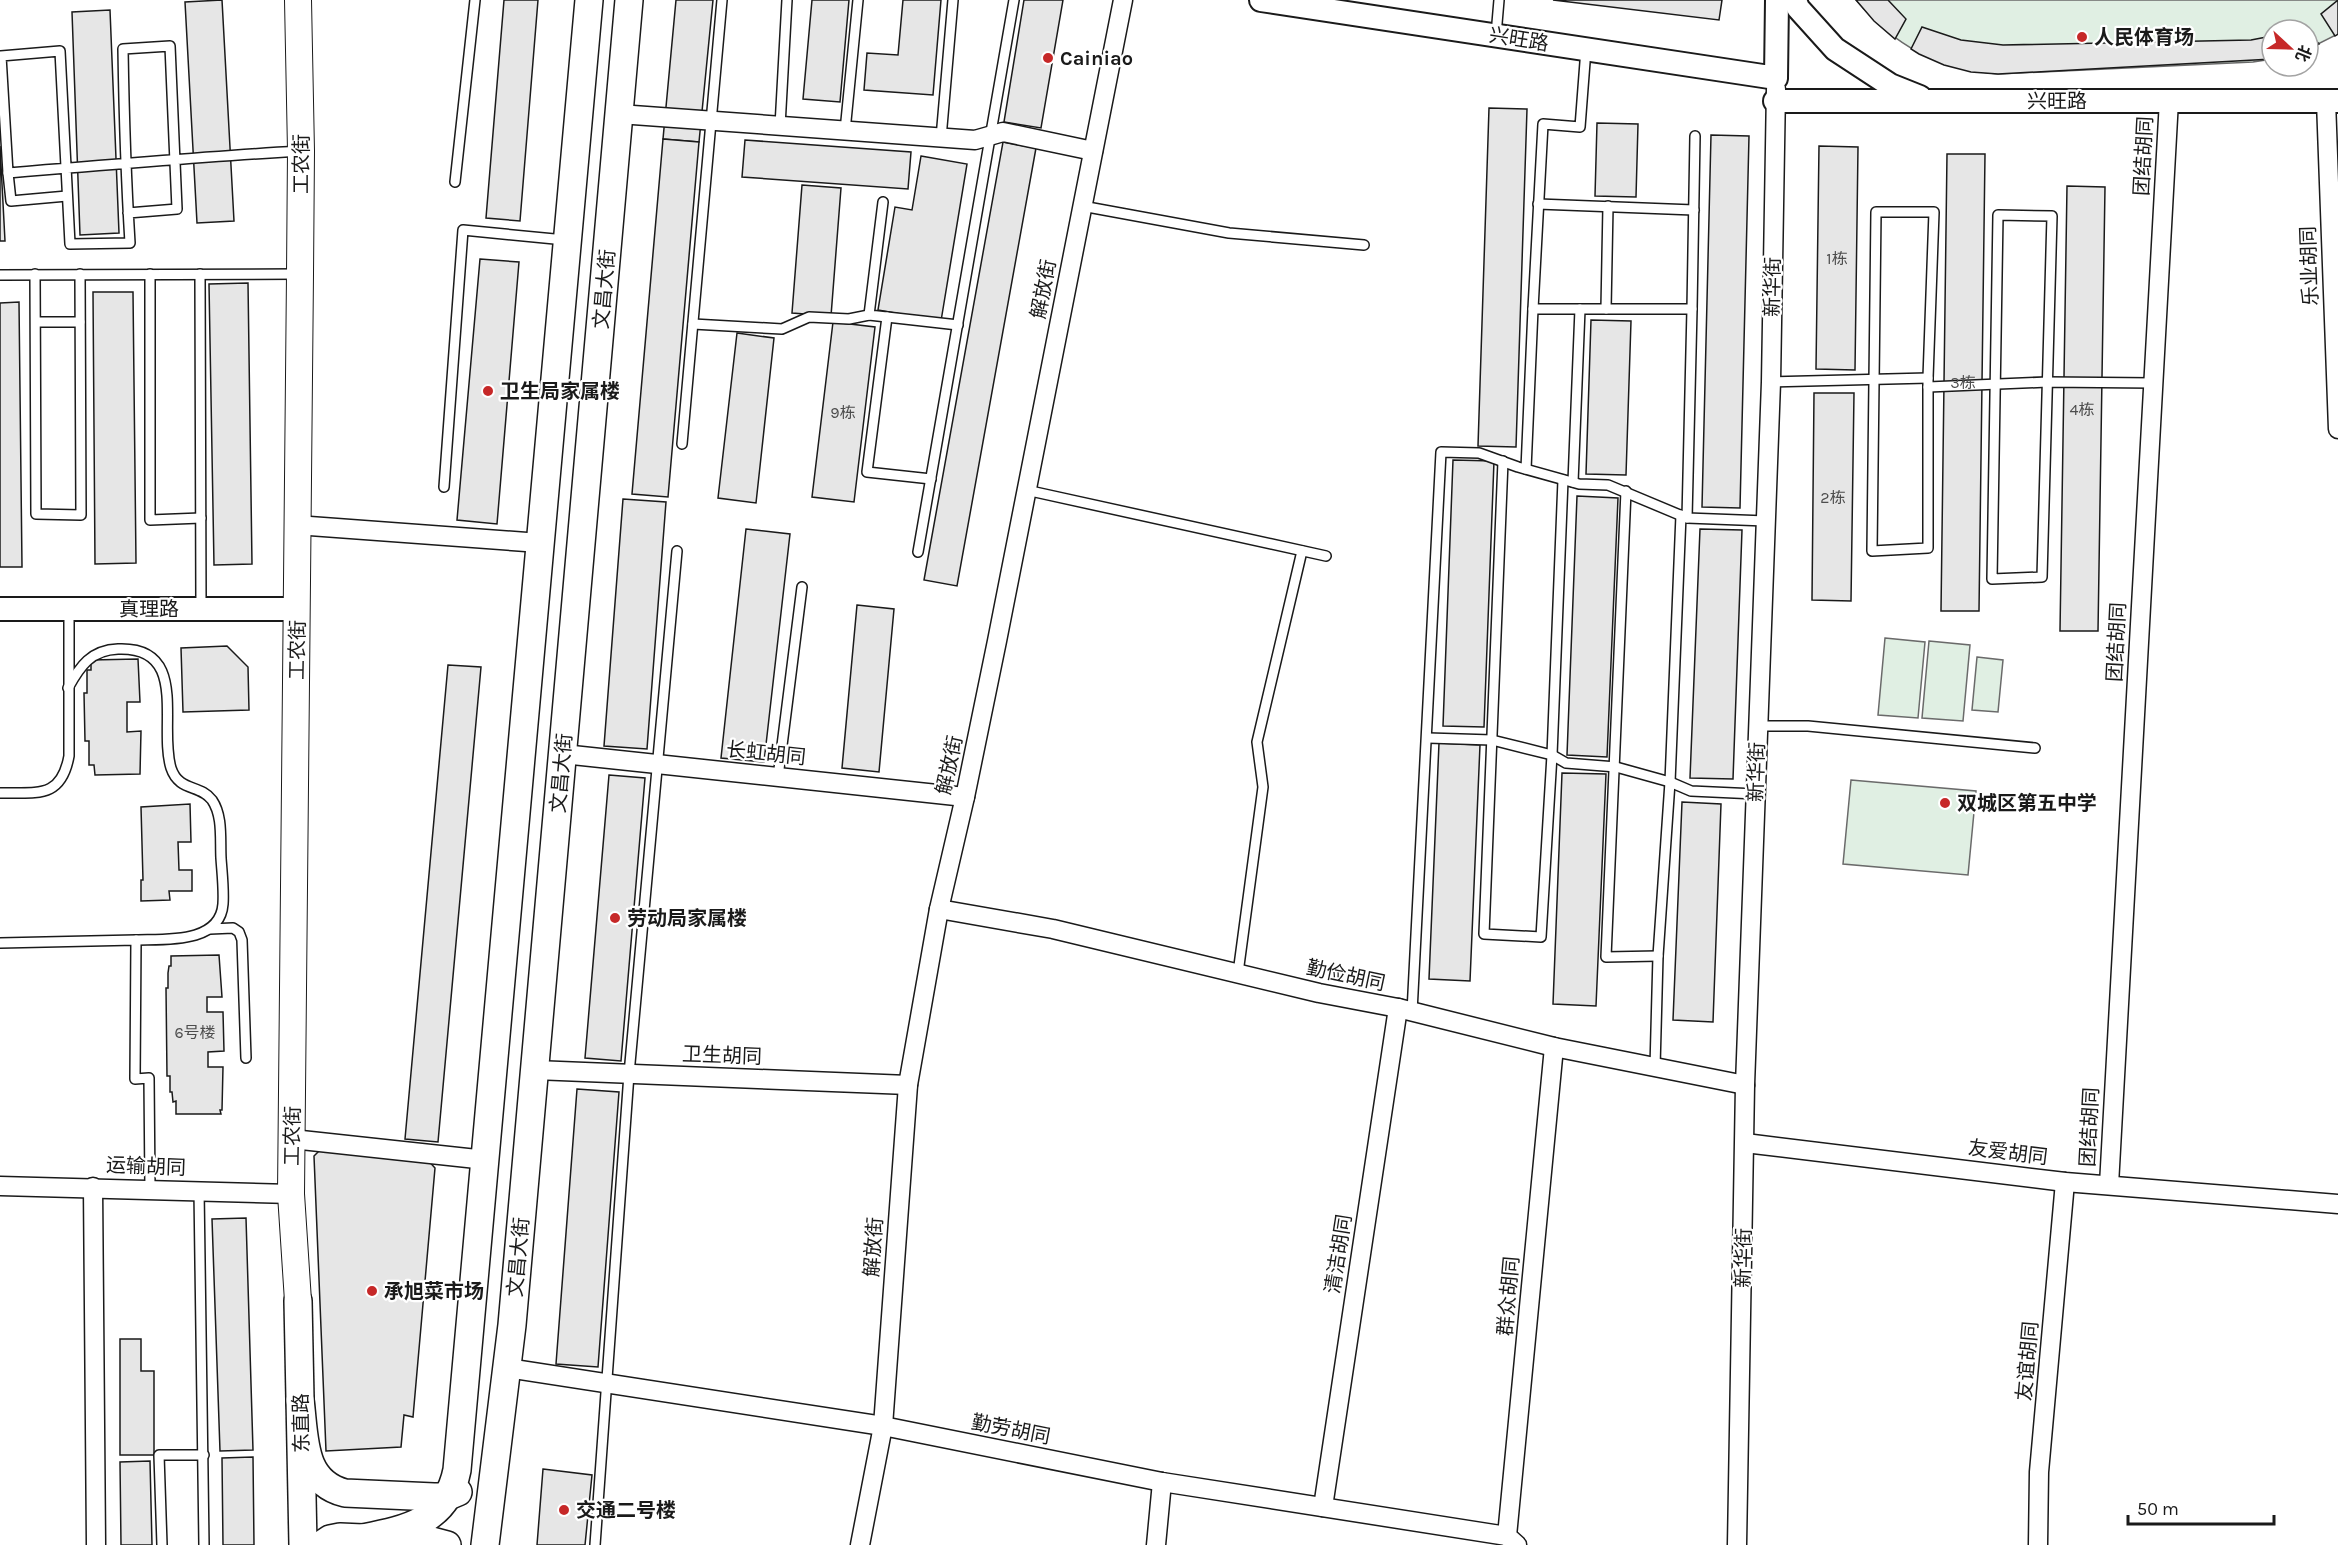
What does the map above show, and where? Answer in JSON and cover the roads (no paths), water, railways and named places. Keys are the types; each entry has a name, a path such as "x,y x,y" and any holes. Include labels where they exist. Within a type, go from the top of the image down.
{"main road":[{"name":"工农街","path":"298,0 301,151 291,1194 298,1301"},
{"name":"文昌大街","path":"446,1497 454,1483 461,1428 589,0"},
{"name":"文昌大街","path":"485,1545 512,1325 629,0"},
{"name":"东直路","path":"298,1301 303,1545"},
{"path":"300,1400 309,1462 322,1484 345,1493 446,1497 458,1492 468,1484 475,1473 512,1325"},
{"path":"363,1538 422,1522 436,1512 446,1497"},
{"path":"321,1545 330,1539 340,1537 432,1541 447,1545"}],"street":[{"name":"解放街","path":"860,1545 883,1426 908,1085 939,909 965,797 1123,0"},
{"name":"兴旺路","path":"1261,0 1776,78"},
{"name":"新华街","path":"1737,1545 1745,1086 1771,382 1778,0"},
{"path":"1795,0 1798,8 1835,49 1890,85 1942,102"},
{"name":"团结胡同","path":"2109,1185 2169,100"},
{"name":"兴旺路","path":"1775,101 2332,101"},
{"name":"乐业胡同","path":"2332,101 2338,429"},
{"path":"619,114 975,140 1003,132 1093,151"},
{"path":"296,525 540,543"},
{"name":"真理路","path":"0,609 297,609"},
{"name":"长虹胡同","path":"563,754 965,797"},
{"name":"勤俭胡同","path":"939,909 1053,929 1319,993 1405,1010 1554,1047 1745,1086"},
{"name":"清洁胡同","path":"1323,1508 1405,1010"},
{"name":"群众胡同","path":"1512,1541 1554,1047"},
{"name":"卫生胡同","path":"535,1070 908,1085"},
{"path":"292,1138 486,1160"},
{"name":"友爱胡同","path":"1745,1143 2065,1182 2338,1204"},
{"name":"友谊胡同","path":"2038,1545 2039,1472 2065,1182"},
{"name":"运输胡同","path":"0,1185 291,1194"},
{"path":"93,1187 96,1545"},
{"name":"勤劳胡同","path":"507,1368 883,1426 1162,1482 1512,1541"},
{"path":"1156,1545 1162,1482"}],"lane":[{"path":"455,182 475,0"},
{"path":"682,444 722,0"},
{"path":"780,126 787,0"},
{"path":"845,131 858,0"},
{"path":"941,138 953,0"},
{"path":"918,552 1014,0"},
{"path":"1496,35 1499,0"},
{"path":"67,196 10,201 1,56 60,51 70,244 130,243 128,213 125,163 123,49 170,46 177,209 128,213"},
{"path":"1526,469 1543,124 1580,127 1586,49"},
{"path":"1655,1066 1658,956 1684,516 1692,309 1695,136"},
{"path":"8,173 301,151"},
{"path":"869,315 883,202"},
{"path":"1538,204 1694,210"},
{"path":"1082,206 1229,233 1364,245"},
{"path":"1606,309 1608,206"},
{"path":"1876,212 1934,212 1928,383 1928,548 1872,551 1876,212"},
{"path":"1998,216 2052,216 2047,382 2043,577 1992,579 1998,216"},
{"path":"444,487 463,230 567,240"},
{"path":"0,274 300,274"},
{"path":"36,274 36,514 81,515 80,274"},
{"path":"150,274 150,520 201,518"},
{"path":"200,274 201,608"},
{"path":"1533,309 1692,309"},
{"path":"1503,461 1484,934 1541,937 1580,309"},
{"path":"693,324 782,329 809,317 849,319 869,315 958,325"},
{"path":"887,317 867,472 931,479"},
{"path":"36,322 80,322"},
{"path":"1771,382 1874,379 1995,384 2153,383"},
{"path":"1405,1010 1428,738 1441,452 1479,453 1568,481 1608,485 1684,516 1766,521"},
{"path":"1026,490 1326,556"},
{"path":"1626,491 1616,767 1606,957 1658,956"},
{"path":"595,1545 629,1074 677,551"},
{"path":"1238,973 1263,787 1257,742 1302,551"},
{"path":"778,777 802,586"},
{"path":"0,792 41,793 60,782 69,756 69,609"},
{"path":"0,943 186,937 201,934 210,929 219,918 223,904 219,817 208,796 185,786 175,777 171,768 167,697 164,677 157,662 140,650 107,650 92,655 81,665 68,688"},
{"path":"1758,726 1808,726 2035,748"},
{"path":"1428,738 1491,740 1552,755 1566,763 1616,767 1670,782 1691,791 1756,794"},
{"path":"210,929 233,928 239,932 242,940 246,1058"},
{"path":"136,940 135,1078 148,1078 150,1189"},
{"path":"199,1191 204,1545"},
{"path":"162,1545 159,1455 204,1455"}],"place":[{"name":"人民体育场","path":"2082,37"},
{"name":"Cainiao","path":"1048,58"},
{"name":"卫生局家属楼","path":"488,391"},
{"name":"双城区第五中学","path":"1945,803"},
{"name":"劳动局家属楼","path":"615,918"},
{"name":"承旭菜市场","path":"372,1291"},
{"name":"交通二号楼","path":"564,1510"}]}
